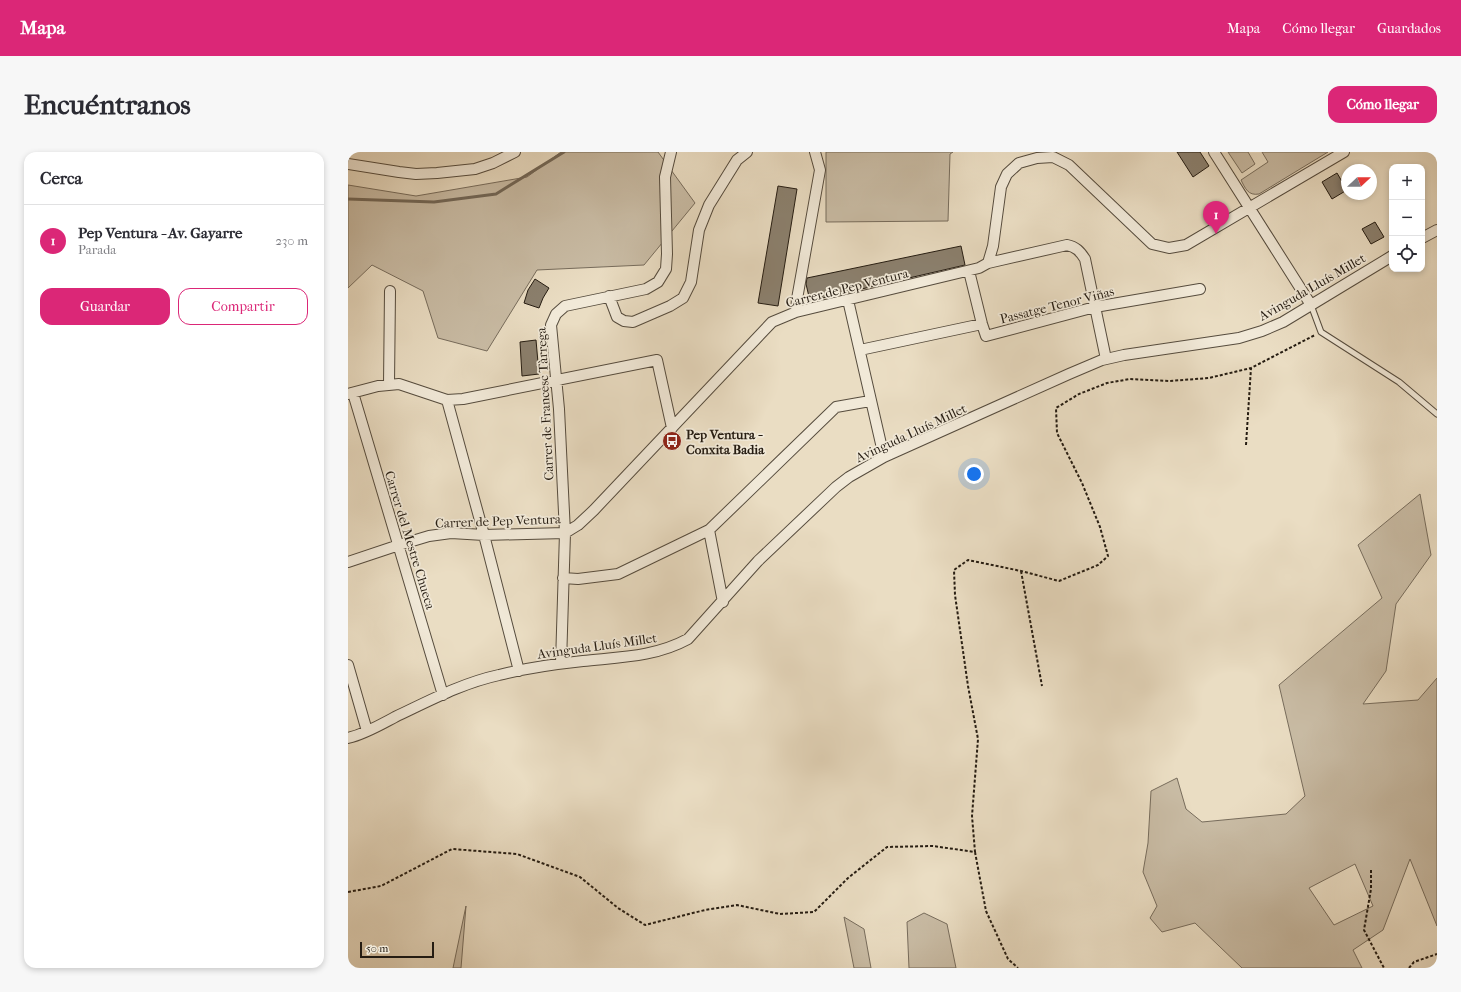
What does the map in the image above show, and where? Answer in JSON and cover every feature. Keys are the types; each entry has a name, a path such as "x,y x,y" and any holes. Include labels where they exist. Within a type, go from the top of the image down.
{"street":[{"path":"348,164 399,172 437,173 475,169 493,164 516,152"},
{"name":"Carrer de Francesc Tàrrega","path":"561,663 564,532 556,380 551,325 556,314 565,306 646,289 658,282 666,269 665,177 671,152"},
{"path":"609,296 617,317 624,321 633,322 670,306 683,298 691,282 699,230 709,205 737,160 747,152"},
{"path":"796,312 820,170 815,152"},
{"path":"1214,152 1311,305"},
{"path":"988,263 993,246 1000,187 1007,174 1020,163 1037,158 1053,157 1069,165 1152,244 1169,248 1186,245 1344,152"},
{"path":"1425,236 1437,230"},
{"name":"Carrer de Pep Ventura","path":"348,562 429,536 451,533 484,535 564,532 578,525 594,510 772,322 796,312 969,271 988,263 1067,245 1075,247 1085,259 1106,359"},
{"name":"Avinguda Lluís Millet","path":"348,738 367,731 475,681 561,663 651,653 673,647 688,639 758,561 836,487 849,477 884,457 1069,374 1106,359 1239,338 1262,331 1283,322 1389,258"},
{"name":"Passatge Tenor Viñas","path":"969,271 986,336 1094,307 1200,289"},
{"path":"389,384 390,291"},
{"path":"848,300 884,457"},
{"path":"860,350 982,324"},
{"path":"350,394 378,386 399,384 447,400 463,399 657,360 672,428"},
{"name":"Carrer del Mestre Chueca","path":"350,394 399,545 443,695"},
{"path":"447,400 519,671"},
{"path":"563,578 578,579 618,574 709,530 836,407 870,401"},
{"path":"709,530 722,602"},
{"path":"348,665 367,731"}],"lane":[{"path":"1311,305 1321,332 1399,382 1437,414"}],"path":[{"path":"1018,968 1008,959 986,911 975,852 972,816 978,740 968,686 955,595 954,570 968,560 1021,570 1059,581 1098,565 1108,556 1100,527 1082,483 1057,433 1056,408 1079,394 1107,383 1130,380 1169,381 1209,378 1251,368 1321,332"},
{"path":"1246,445 1251,368"},
{"path":"1021,570 1042,686"},
{"path":"348,892 382,886 452,849 517,854 580,877 618,908 645,925 705,910 737,905 780,914 814,912 848,878 888,847 933,846 975,852"},
{"path":"1371,870 1371,889 1364,930 1384,968"},
{"path":"1409,968 1414,962 1437,954"}],"shaded area":[{"path":"561,152 658,152 695,203 644,265 537,270 487,351 438,338 423,291 372,265 348,288 348,185 416,196 527,177"},
{"path":"826,152 953,152 950,154 948,221 826,222"},
{"path":"1228,152 1248,152 1255,164 1242,173"},
{"path":"1262,152 1328,152 1259,194 1252,194 1247,191 1241,180 1268,162"},
{"path":"1420,494 1431,555 1396,604 1386,671 1363,704 1418,700 1437,678 1437,926 1410,859 1383,930 1353,950 1362,968 1242,968 1195,923 1162,932 1150,918 1157,906 1143,872 1148,843 1151,791 1177,778 1186,809 1202,822 1286,814 1305,796 1279,685 1382,598 1358,545","holes":["1355,864 1373,906 1334,925 1309,888"]},
{"path":"466,906 461,968 453,968"},
{"path":"924,913 947,924 956,968 909,968 907,922"},
{"path":"844,917 864,929 871,968 854,968"}],"building":[{"path":"1177,152 1200,152 1209,166 1193,177"},
{"path":"1337,173 1341,180 1341,194 1332,199 1322,182"},
{"path":"778,186 797,189 778,306 758,303"},
{"path":"1375,222 1384,237 1371,244 1362,229"},
{"path":"961,246 965,265 810,301 806,284 807,278"},
{"path":"535,279 549,288 539,308 524,303 528,290"},
{"path":"536,340 539,374 522,376 520,342"}],"waterway":[{"path":"348,199 434,202 496,194 564,152"}],"place":[{"name":"Pep Ventura - Av. Gayarre","path":"1216,234"},
{"name":"Pep Ventura - Conxita Badia","path":"672,441"}]}
